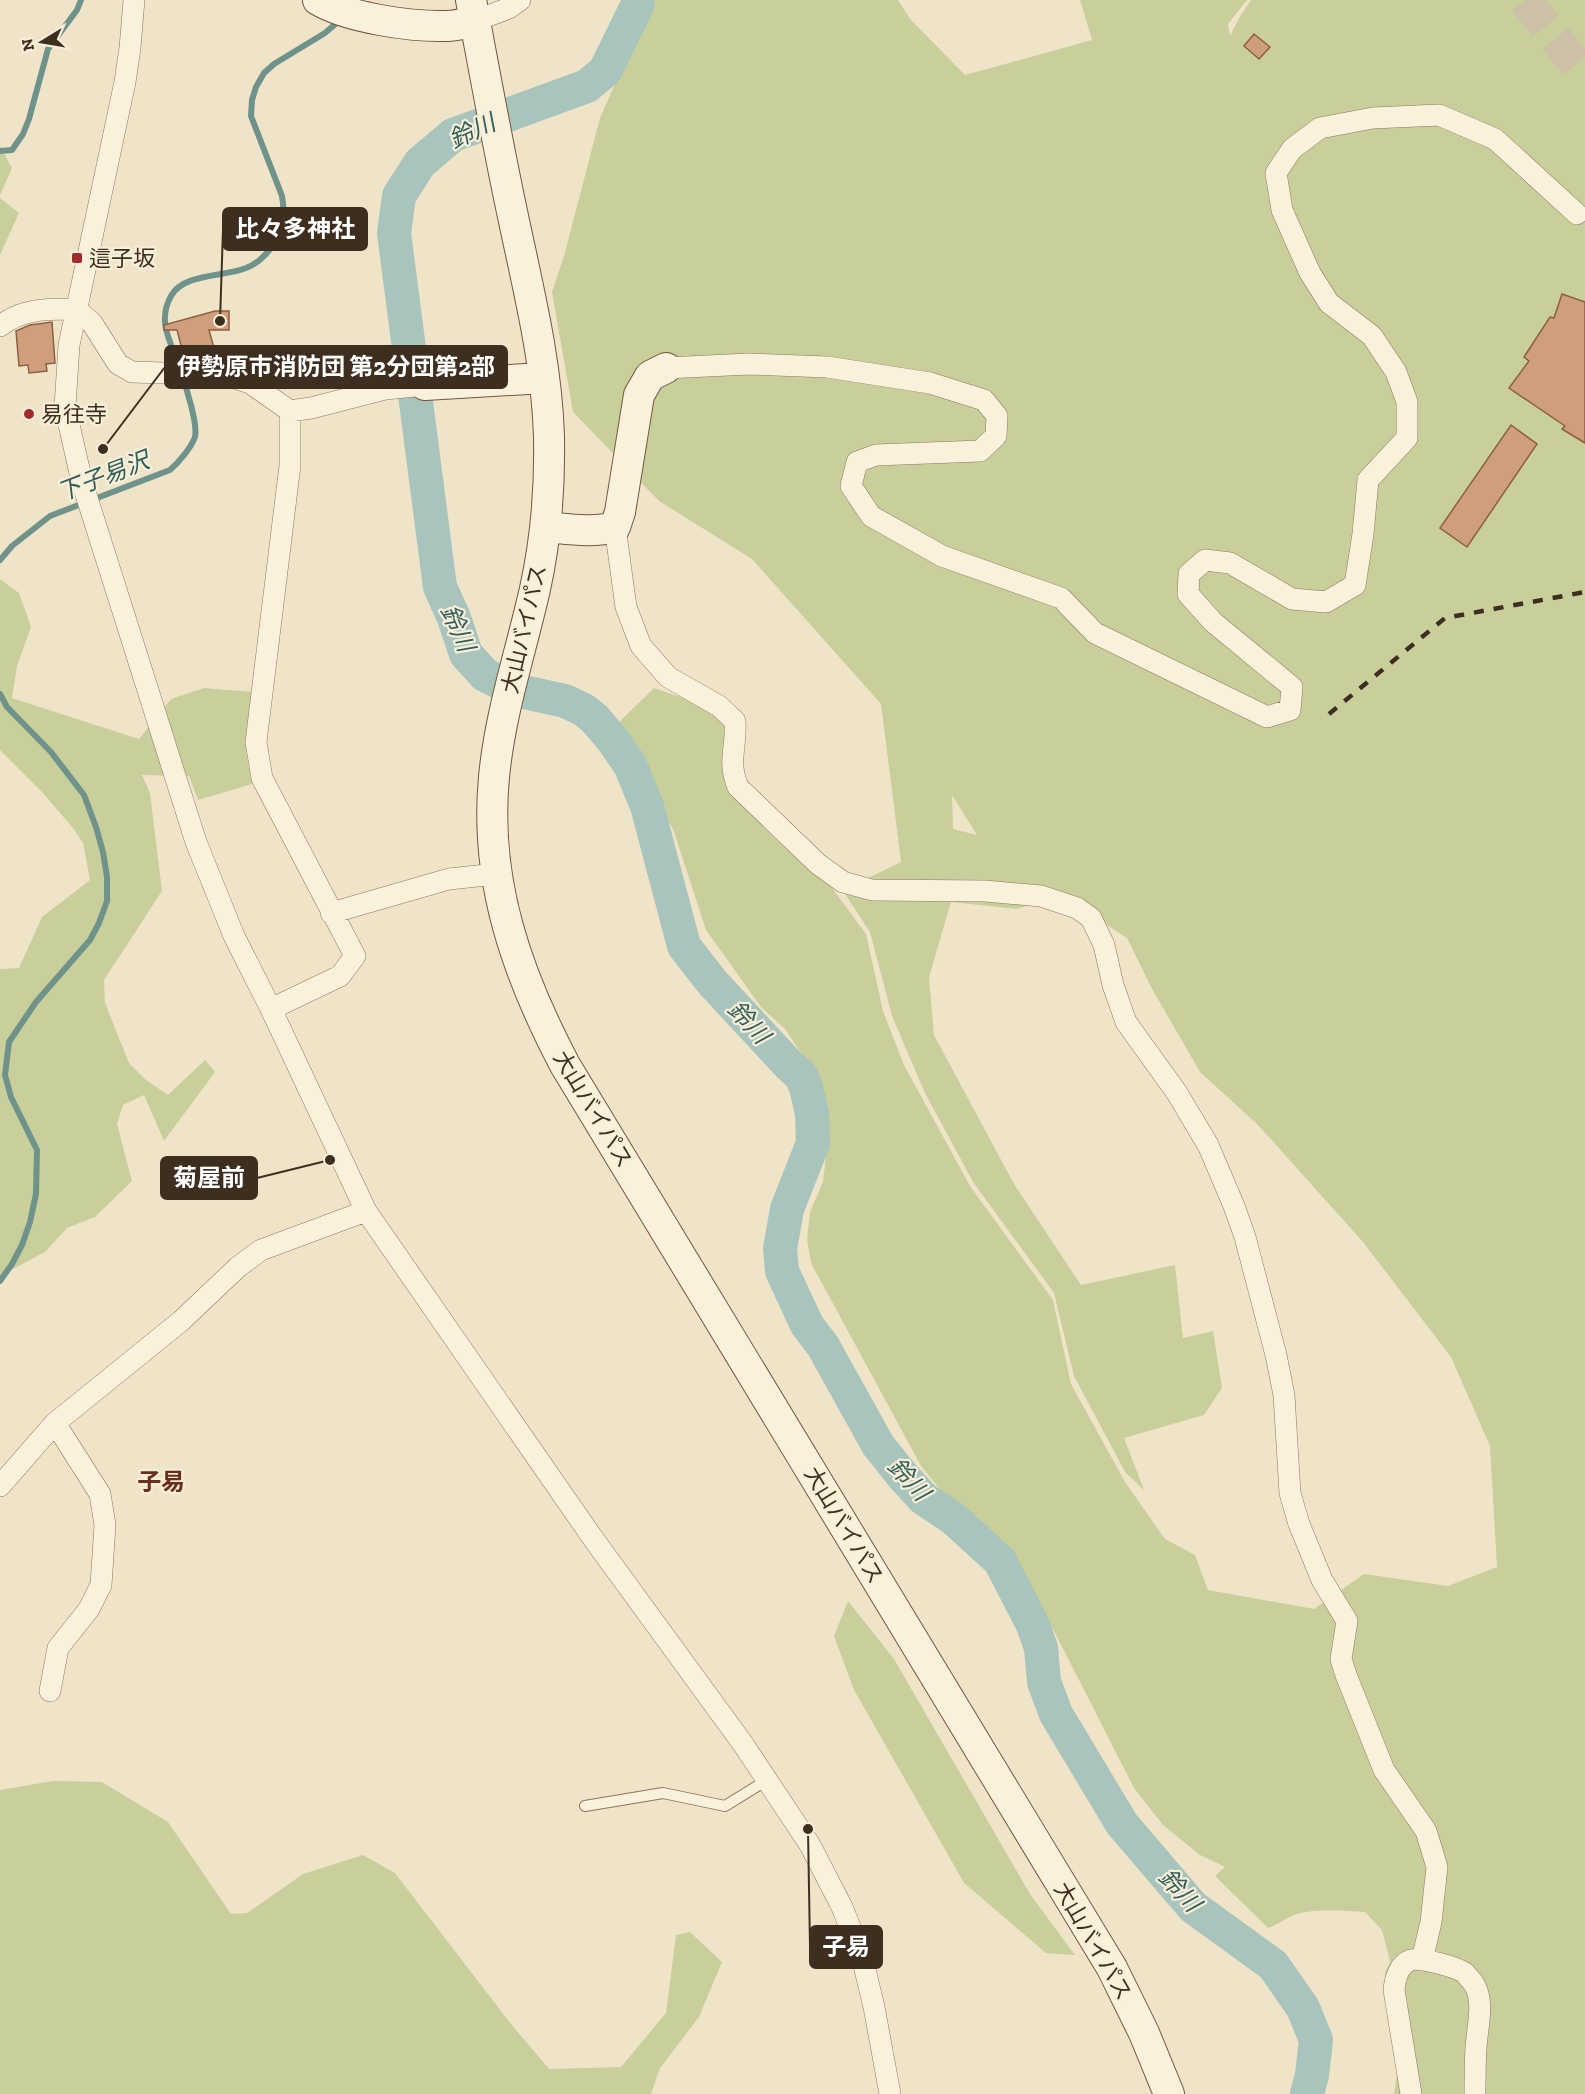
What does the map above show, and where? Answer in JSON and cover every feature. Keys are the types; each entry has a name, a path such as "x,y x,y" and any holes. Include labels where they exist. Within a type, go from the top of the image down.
{"main road":[{"path":"323,3 356,15 422,25 449,26 473,10"},
{"name":"大山バイパス","path":"473,10 539,342 549,434 546,527 535,589 504,718 494,777 493,830 496,874 510,938 542,1021 565,1065 1112,1968 1144,2033 1169,2094"},
{"path":"546,527 604,530 615,527 620,512 639,395 650,376 666,368"},
{"path":"425,385 544,378"}],"street":[{"path":"134,0 134,20 124,82 69,345 65,407 82,482 196,842 234,936 366,1211 592,1537 744,1744 810,1845 842,1907 862,1957 890,2094"},
{"path":"473,10 509,8 520,0"},
{"path":"666,368 749,364 828,366 930,383 984,400 997,416 996,436 980,451 876,454 857,462 851,486 871,516 942,556 1062,598 1095,633 1267,717 1290,710 1292,687 1206,615 1188,594 1189,574 1205,560 1230,563 1292,599 1326,602 1355,585 1368,480 1407,438 1407,402 1396,372 1372,336 1329,303 1310,273 1282,210 1276,173 1292,149 1320,128 1373,118 1439,115 1495,139 1577,214"},
{"path":"0,326 11,317 35,310 76,309 92,323 118,364 132,372 232,378 250,383 290,411 311,408 385,389 425,385"},
{"path":"271,1009 340,976 355,956 262,778 256,742 289,476 290,411"},
{"path":"615,527 626,607 641,646 668,677 719,706 735,721 736,739 732,757 732,773 738,787 818,864 843,882 872,890 985,891 1041,897 1077,908 1091,918 1097,927 1126,1022 1177,1093 1208,1145 1245,1237 1276,1355 1284,1395 1290,1493 1299,1524 1322,1580 1347,1621 1341,1659 1371,1739 1384,1770 1426,1831 1437,1867 1431,1922 1422,1960"},
{"path":"331,913 449,879 496,874"},
{"path":"0,1486 55,1423 182,1321 238,1267 261,1250 366,1211"},
{"path":"50,1691 58,1648 89,1609 101,1585 105,1525 100,1494 55,1423"},
{"path":"1411,2094 1394,1990 1395,1980 1401,1969 1411,1960 1448,1966 1464,1973 1474,1984 1479,2011 1474,2094"}],"lane":[{"path":"585,1806 663,1793 724,1806 767,1780"}],"green space":[{"path":"650,0 898,0 911,20 965,75 1092,40 1080,0 1247,0 1228,24 1230,36 1251,0 1585,0 1585,2094 1394,2094 1402,2045 1392,2020 1385,1972 1390,1962 1382,1930 1365,1912 1338,1911 1301,1913 1268,1928 1215,1876 1225,1867 1200,1855 1163,1825 1134,1788 1053,1629 1002,1548 955,1508 921,1466 811,1263 807,1239 810,1212 823,1182 827,1147 825,1114 817,1084 805,1059 785,1029 761,1007 706,930 673,829 611,730 654,688 706,706 724,718 730,735 723,756 827,881 866,934 883,1011 904,1065 970,1186 1053,1300 1071,1384 1125,1482 1165,1539 1195,1555 1208,1590 1314,1609 1364,1574 1448,1586 1497,1567 1490,1446 1451,1357 1363,1242 1258,1125 1200,1072 1151,987 1127,938 1059,894 1017,909 951,902 929,977 934,1035 1014,1184 1081,1285 1175,1265 1183,1338 1213,1331 1222,1388 1204,1415 1124,1438 1144,1490 1125,1472 1074,1376 1054,1293 973,1182 924,1091 892,1016 870,932 845,894 866,879 901,862 881,704 752,559 659,501 573,412 552,292 564,256 600,118","holes":["952,795 977,835 953,829"]},
{"path":"0,146 12,168 0,195"},
{"path":"0,198 19,213 0,255"},
{"path":"0,579 19,593 31,627 17,666 12,698 139,739 171,699 204,688 254,692 246,753 252,784 198,800 189,776 142,775 150,793 162,891 104,980 105,1003 129,1063 146,1080 168,1095 205,1060 215,1072 164,1141 144,1095 123,1105 117,1124 132,1181 95,1217 67,1228 45,1252 0,1276 0,969 19,968 42,917 90,880 83,843 73,828 42,792 0,750"},
{"path":"848,1601 894,1659 1030,1894 1075,1955 1046,1953 964,1883 854,1690 834,1636"},
{"path":"53,1781 102,1782 168,1822 231,1914 247,1913 303,1874 363,1855 395,1873 511,2024 549,2069 621,2067 666,2013 676,1935 690,1932 722,1962 699,2017 660,2068 651,2094 0,2094 0,1790"}],"building":[{"path":"1254,34 1270,47 1259,59 1244,46"},
{"path":"1562,294 1585,302 1585,443 1562,429 1565,426 1509,388 1529,361 1524,357 1550,317 1554,318"},
{"path":"215,311 229,311 229,330 209,330 216,355 185,361 177,330 164,330 164,325"},
{"path":"52,322 55,363 46,364 47,371 29,373 28,365 19,366 16,331 30,325"},
{"path":"1511,425 1537,444 1467,547 1440,528"}],"waterway":[{"path":"0,151 12,150 23,134 48,49 77,10 81,0"},
{"name":"鈴川","path":"638,0 605,71 587,86 453,135 420,163 399,196 394,233 440,587 454,618 466,654 485,675 515,690 565,701 584,710 612,739 630,765 647,806 684,946 712,982 801,1076 806,1087 812,1114 813,1143 787,1209 780,1249 782,1271 807,1325 823,1346 878,1445 902,1475 923,1498 954,1519 1000,1561 1033,1625 1041,1648 1044,1682 1056,1714 1122,1824 1193,1907 1273,1965 1303,2008 1316,2040 1312,2075 1307,2094"},
{"name":"下子易沢","path":"0,560 12,546 50,516 170,470 191,446 196,429 182,375 166,331 167,305 171,296 185,283 250,266 262,258 274,244 283,221 282,196 251,116 252,100 264,73 274,64 325,33 340,20"},
{"name":"下子易沢","path":"0,694 7,707 51,752 84,795 96,827 107,877 107,901 90,940 36,1002 9,1042 5,1075 11,1097 37,1150 36,1194 22,1245 0,1281"}],"tunnel":[{"path":"1525,0 1585,76"}],"railway":[{"path":"1329,714 1445,618 1585,592"}],"place":[{"name":"這子坂","path":"77,258"},
{"name":"比々多神社","path":"220,321"},
{"name":"易往寺","path":"29,414"},
{"name":"伊勢原市消防団 第2分団第2部","path":"103,449"},
{"name":"菊屋前","path":"330,1160"},
{"name":"子易","path":"808,1829"}],"district":[{"name":"子易","path":"161,1481"}]}
